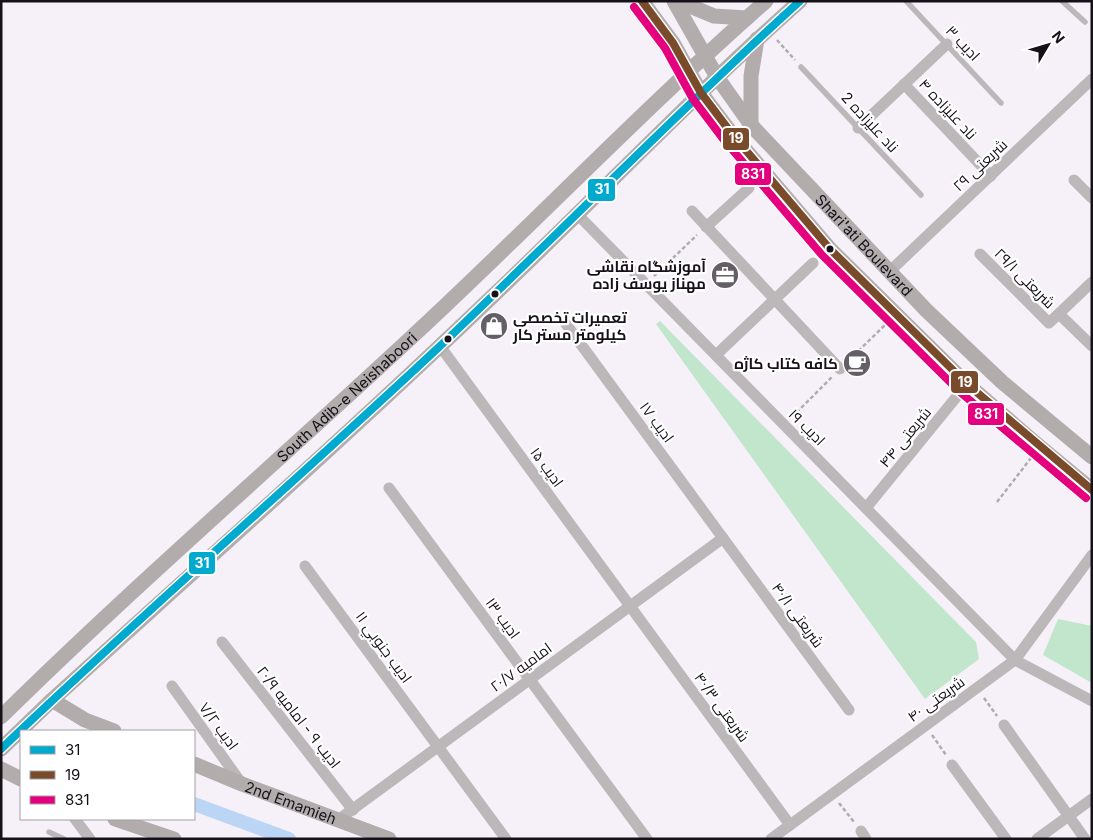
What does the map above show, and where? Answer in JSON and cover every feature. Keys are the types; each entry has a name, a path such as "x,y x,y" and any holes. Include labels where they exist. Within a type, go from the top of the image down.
{"main road":[{"name":"Shari'ati Boulevard","path":"642,1 672,43 701,93 732,134 830,249 908,328 967,384 1092,490"},
{"name":"Shari'ati Boulevard","path":"676,1 705,58 751,125 889,272 1002,382 1092,457"},
{"path":"676,1 714,16 747,18"},
{"name":"South Adib-e Neishaboori","path":"1,718 67,652 430,320 688,72 766,1"},
{"name":"South Adib-e Neishaboori","path":"21,730 440,346 578,215 684,108 800,1"},
{"path":"751,125 751,76 762,35"},
{"path":"52,700 85,720 111,730"},
{"name":"South Adib-e Neishaboori","path":"1,749 20,731"},
{"name":"2nd Emamieh","path":"195,764 389,839"},
{"path":"1,769 20,778"},
{"path":"119,820 174,839"}],"street":[{"path":"858,128 947,44"},
{"name":"شریعتی ۲۹","path":"889,272 1091,82"},
{"name":"ناد علیزاده ۴","path":"904,84 991,176"},
{"path":"1074,180 1092,198"},
{"path":"706,227 749,188"},
{"path":"692,211 840,369"},
{"name":"ادیب ۱۹","path":"578,215 1015,660 1092,701"},
{"name":"شریعتی ۲۹/۱","path":"980,254 1049,323 1059,314 1092,346"},
{"path":"716,355 813,263"},
{"path":"1059,314 1092,282"},
{"name":"ادیب ۱۷","path":"566,324 723,538"},
{"name":"ادیب ۱۵","path":"440,346 630,606"},
{"name":"شریعتی ۴۴","path":"866,508 967,384"},
{"name":"ادیب ۱۳","path":"389,488 647,839"},
{"name":"امامیه ۲۰/۷","path":"338,820 723,538"},
{"name":"شریعتی ۴۰/۱","path":"723,538 849,710"},
{"name":"شریعتی ۴۰","path":"771,839 1015,660 1092,555"},
{"name":"ادیب جنوبي ١١","path":"305,566 506,839"},
{"name":"شریعتی ۴۰/۳","path":"630,606 790,825"},
{"name":"ادیب ۹ - امامیه ۲۰/۹","path":"222,642 353,810"},
{"name":"ادیب ۷/۲","path":"172,686 242,784"},
{"path":"1004,726 1084,839"},
{"path":"952,764 1006,839"},
{"path":"1038,839 1092,799"},
{"path":"77,820 85,836"}],"lane":[{"name":"ادیب ۳","path":"906,1 1001,102"},
{"path":"1062,1 1085,22"},
{"name":"ناد علیزاده 2","path":"801,67 921,195"},
{"path":"49,832 64,839"}],"path":[{"path":"762,35 801,67"},
{"path":"646,284 706,227"},
{"path":"997,502 1040,447"},
{"path":"977,688 1004,726"},
{"path":"925,725 952,764"},
{"path":"832,794 864,835"}],"green space":[{"path":"660,321 976,642 979,659 925,699 656,324"},
{"path":"1058,619 1092,626 1092,683 1043,655"}],"waterway":[{"path":"195,804 289,839"}],"transit line":[{"name":"19","path":"642,1 673,43 701,93 732,134 830,249 967,384 1092,490"},
{"name":"31","path":"21,730 439,347 708,86 800,1"},
{"name":"831","path":"634,7 665,48 693,99 724,140 822,255 960,392 1086,498"},
{"name":"31","path":"1,749 20,731"}],"place":[{"name":"آموزشگاه نقاشی مهناز یوسف زاده","path":"725,275"},
{"name":"تعمیرات تخصصی کیلومتر مستر کار","path":"494,326"},
{"name":"کافه کتاب کاژه","path":"857,363"}]}
